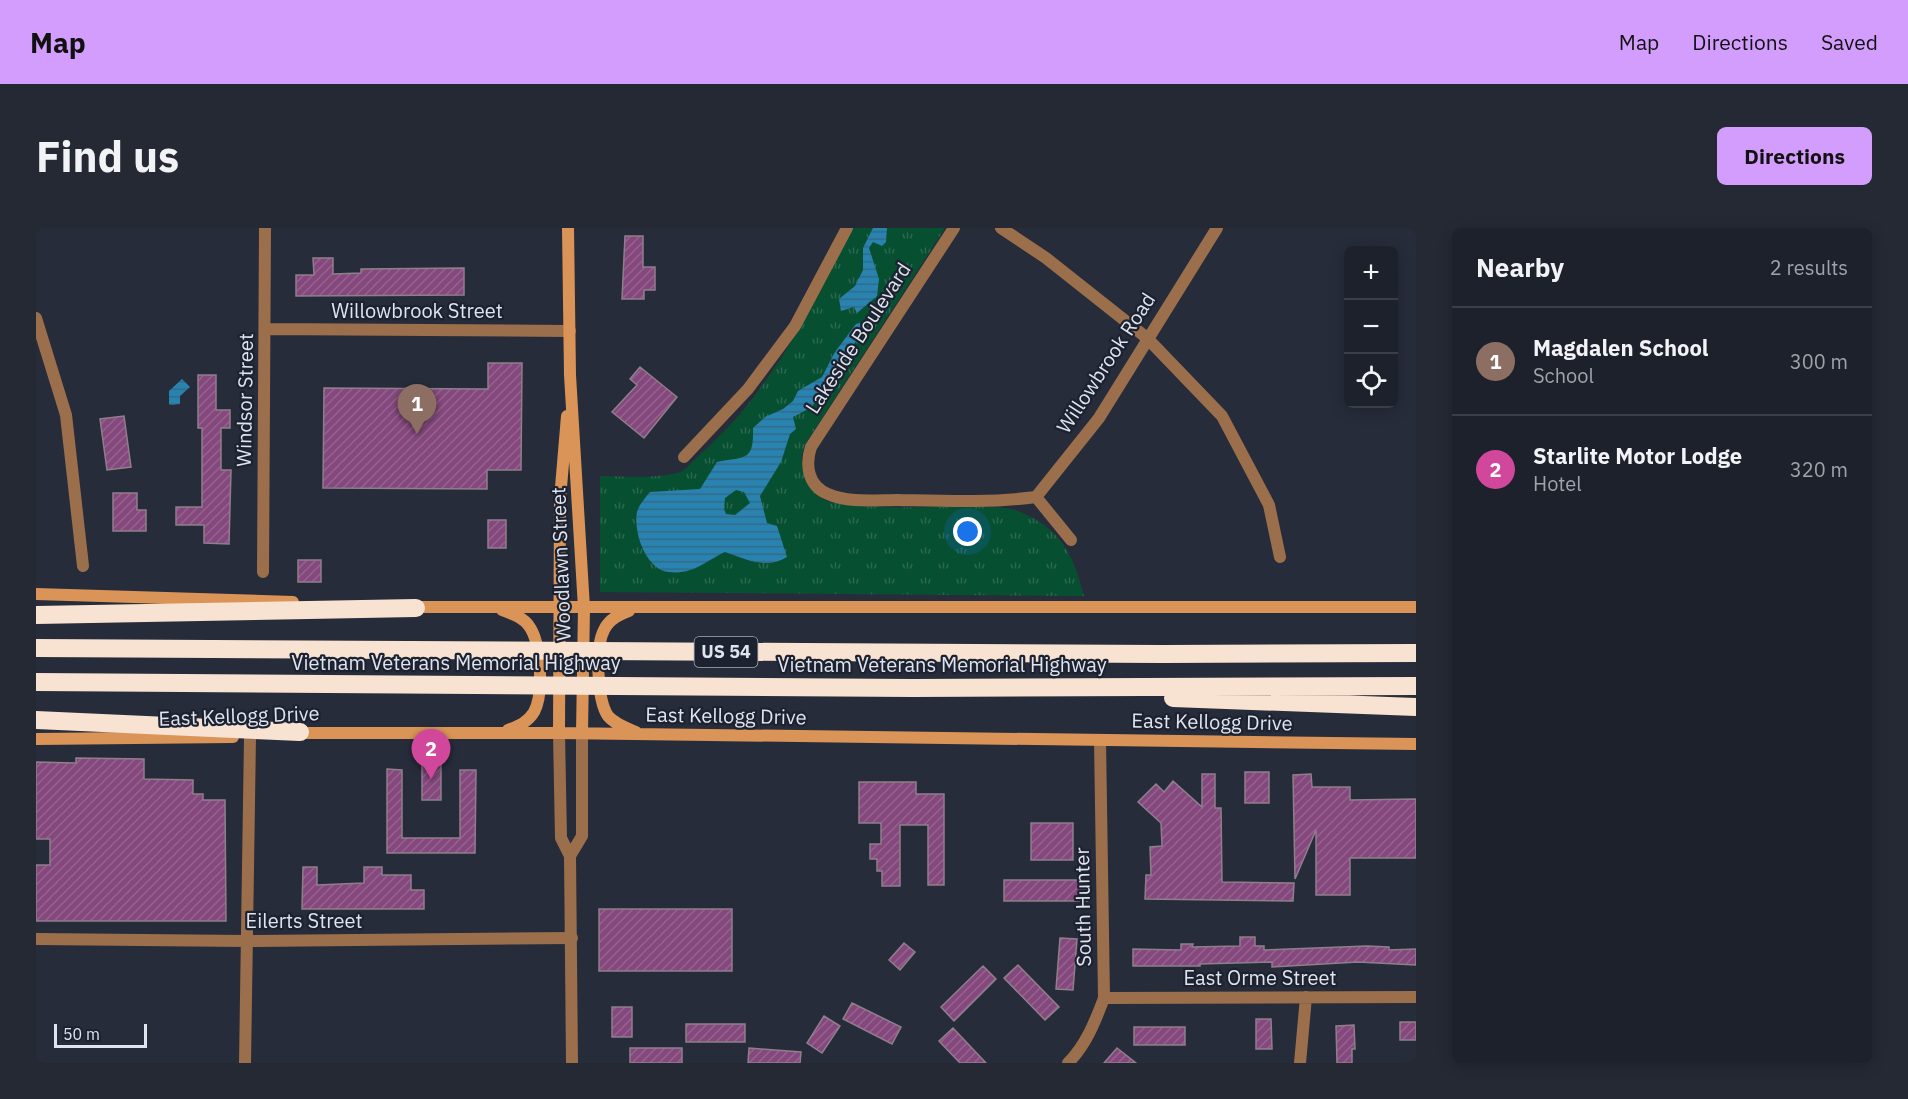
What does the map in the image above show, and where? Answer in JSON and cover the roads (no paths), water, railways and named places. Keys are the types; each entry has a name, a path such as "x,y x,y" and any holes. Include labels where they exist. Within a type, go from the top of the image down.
{"highway":[{"path":"36,615 416,608"},
{"path":"1163,654 1416,642"},
{"name":"Vietnam Veterans Memorial Highway","path":"36,648 1163,654 1416,652"},
{"name":"Vietnam Veterans Memorial Highway","path":"36,682 914,688 1416,686"},
{"path":"914,688 1416,707"},
{"path":"36,720 300,732"}],"main road":[{"name":"Woodlawn Street","path":"568,228 570,375 584,608 582,733"},
{"name":"Woodlawn Street","path":"559,733 560,499 570,375"},
{"path":"36,594 416,608 1416,607"},
{"path":"496,608 522,619 535,635 539,648 537,706 522,725 502,733"},
{"path":"635,608 614,617 601,636 599,694 603,708 617,724 639,734"},
{"name":"East Kellogg Drive","path":"36,739 250,737 300,732 582,733 1416,744"}],"street":[{"name":"Windsor Street","path":"263,572 265,228"},
{"path":"684,457 748,389 795,326 847,228"},
{"name":"Lakeside Boulevard","path":"954,228 810,447 807,460 809,473 817,487 828,494 855,499 1001,501 1036,497"},
{"path":"1001,228 1046,258 1147,338 1222,416 1269,505 1280,557"},
{"name":"Willowbrook Road","path":"1036,497 1099,418 1217,228"},
{"path":"36,318 66,415 83,566"},
{"name":"Willowbrook Street","path":"265,329 570,330"},
{"path":"1036,497 1071,540"},
{"name":"Woodlawn Street","path":"559,733 561,838 570,856 572,1063"},
{"name":"Woodlawn Street","path":"570,856 582,836 582,733"},
{"path":"245,1063 250,737"},
{"name":"South Hunter","path":"1068,1063 1077,1054 1092,1030 1104,998 1100,740"},
{"name":"Eilerts Street","path":"36,939 247,941 572,938"},
{"path":"1300,1063 1306,997"},
{"name":"East Orme Street","path":"1104,998 1416,998"}],"water":[{"path":"873,228 887,228 886,242 882,246 873,242 869,248 879,279 877,296 857,313 854,307 841,311 839,299 855,286 863,270 863,248"},
{"path":"860,323 860,336 851,348 846,363 831,376 812,407 793,417 796,429 790,434 781,462 760,496 767,523 777,526 787,557 779,561 764,563 725,552 685,571 669,572 654,565 639,539 636,520 639,507 650,492 700,489 717,462 746,456 752,447 753,428 765,417 783,409 793,401 798,391 822,377 835,352 856,324","holes":["736,490 744,492 750,503 735,515 726,514 725,498"]},
{"path":"182,379 190,387 180,396 180,404 171,405 169,404 169,391"}],"place":[{"name":"Magdalen School","path":"417,434"},
{"name":"Starlite Motor Lodge","path":"431,779"}]}
